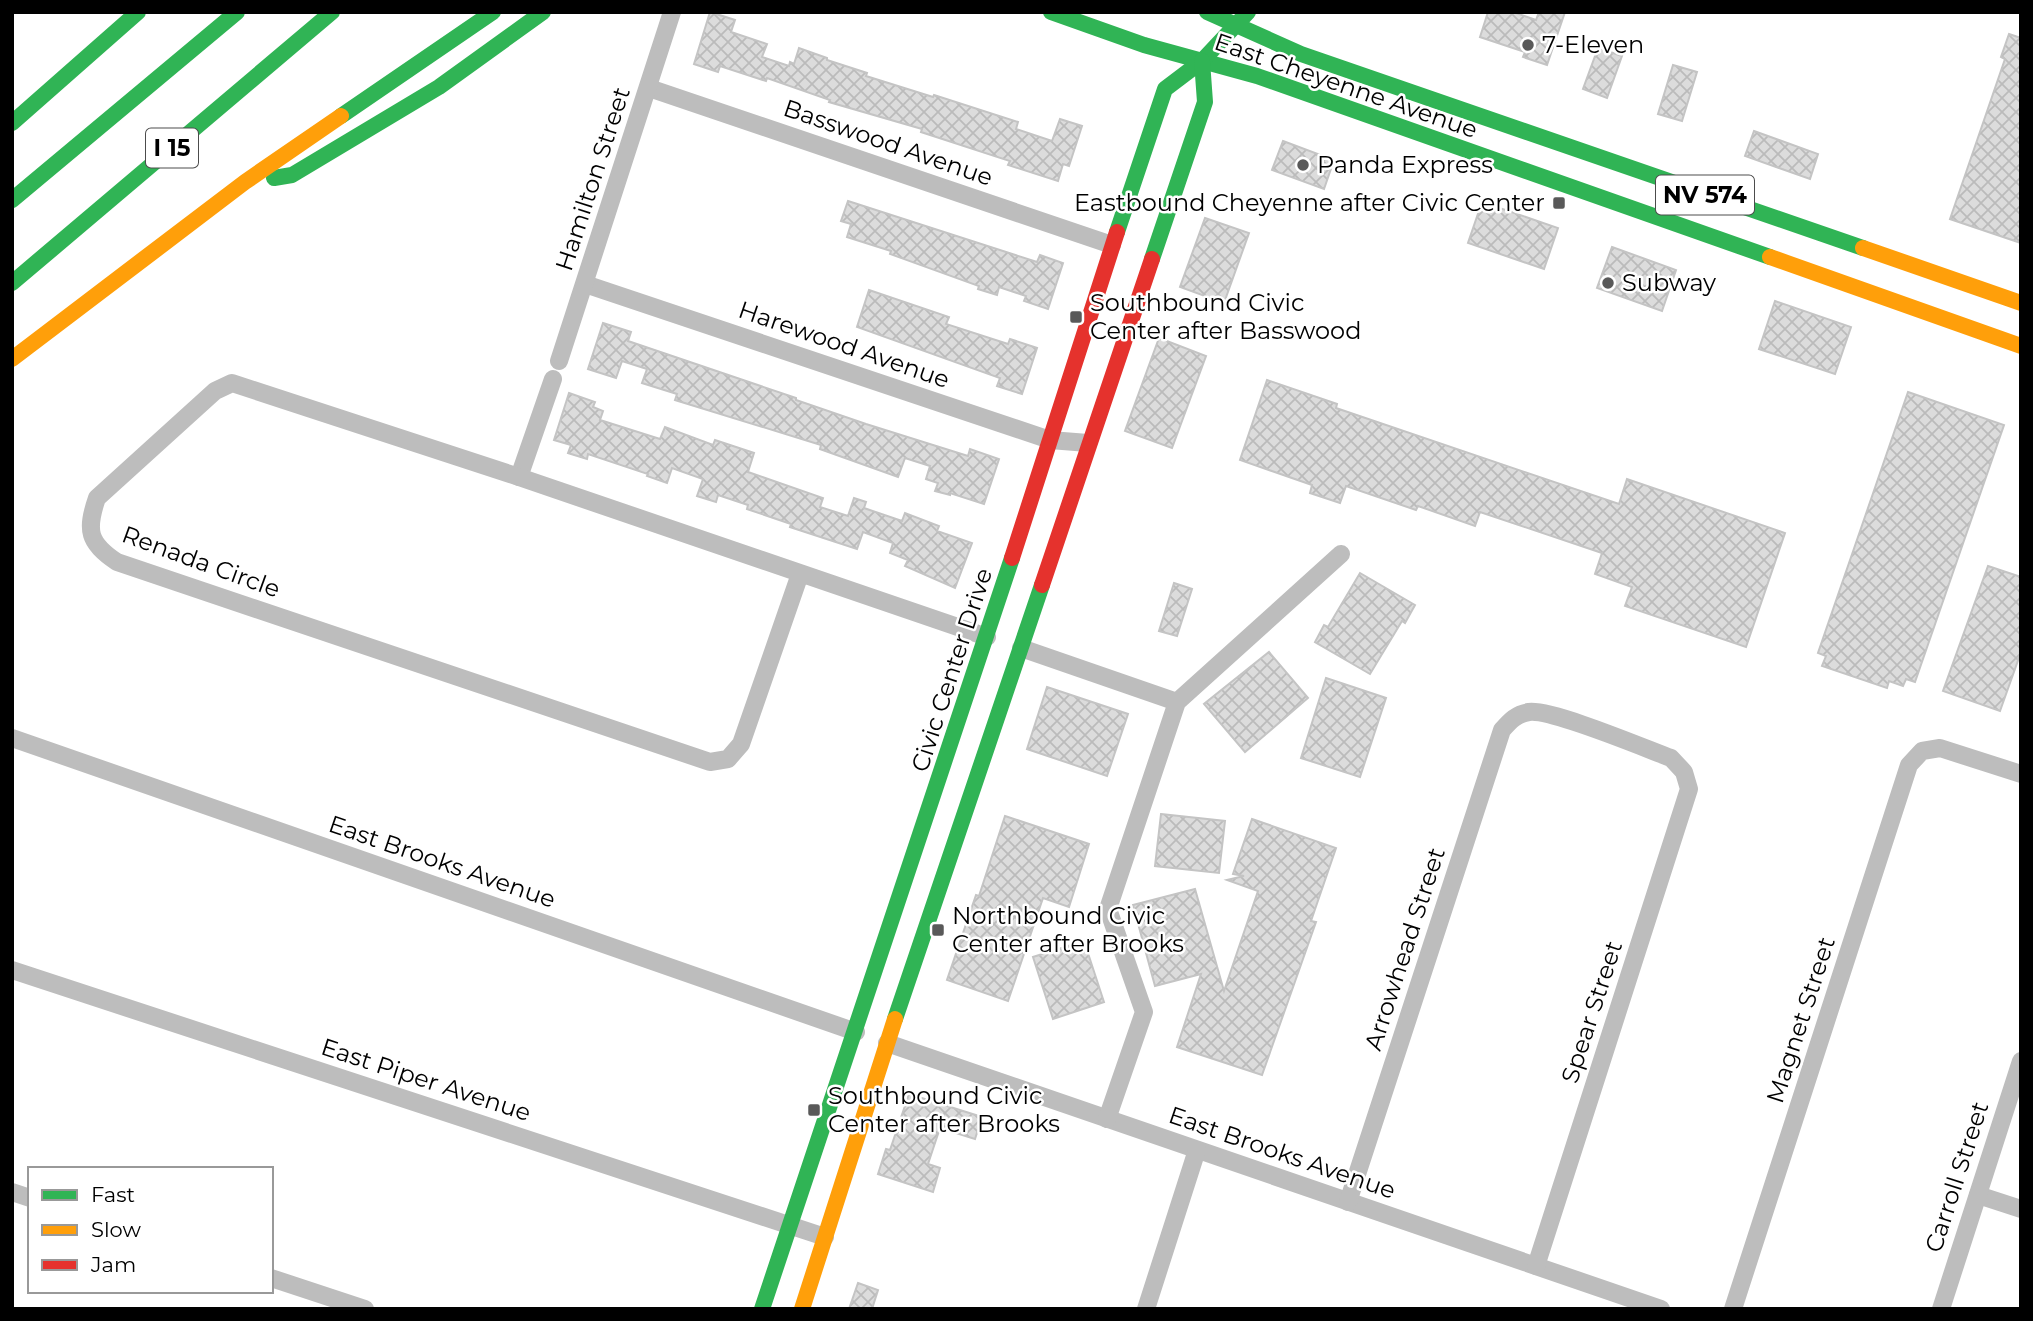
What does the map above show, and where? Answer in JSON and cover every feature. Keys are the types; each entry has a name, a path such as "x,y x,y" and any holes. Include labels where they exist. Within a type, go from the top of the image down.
{"main road":[{"path":"12,123 138,12"},
{"name":"I 15","path":"12,200 237,12"},
{"name":"I 15","path":"12,283 332,12"},
{"path":"12,359 245,182 493,12"},
{"path":"245,182 292,175 439,87 543,12"},
{"name":"East Cheyenne Avenue","path":"1051,12 1144,44 1255,75 2021,346"},
{"name":"East Cheyenne Avenue","path":"1207,12 1301,54 2021,303"},
{"name":"Civic Center Drive","path":"762,1309 790,1225 864,1042 890,929 1165,89 1202,61 1248,12"},
{"path":"802,1309 887,1043 1205,102 1202,61"},
{"path":"1478,154 1571,169"},
{"path":"1600,174 1618,165"},
{"path":"1605,199 1642,190 1735,205"},
{"path":"1797,267 1898,260"},
{"path":"1890,299 1898,289 1912,289"},
{"path":"1938,292 2004,298"},
{"path":"1986,334 1997,328 2021,331"},
{"path":"1018,541 1010,621 1012,636 1021,648"},
{"path":"984,759 997,662 994,643 987,637"},
{"path":"890,929 899,950"},
{"path":"880,1009 887,1043"},
{"path":"864,1042 858,1089 861,1095 870,1098"}],"street":[{"name":"Hamilton Street","path":"559,360 672,12"},
{"name":"Basswood Avenue","path":"649,88 1112,245"},
{"name":"Harewood Avenue","path":"585,284 1050,440 1088,443"},
{"path":"519,477 553,379"},
{"name":"Renada Circle","path":"800,574 741,744 728,759 710,762 117,562 102,552 91,536 90,518 97,498 215,391 232,383 519,477 987,637"},
{"path":"1107,1119 1144,1012 1108,909 1177,702 1341,554"},
{"path":"1021,648 1177,702"},
{"name":"Arrowhead Street","path":"1348,1202 1502,730 1515,716 1532,712 1553,716 1671,758 1684,772"},
{"name":"East Brooks Avenue","path":"12,738 864,1042"},
{"name":"Magnet Street","path":"1733,1309 1909,765 1922,751 1940,748 2021,774"},
{"name":"Spear Street","path":"1536,1266 1689,789 1684,772"},
{"name":"East Piper Avenue","path":"12,970 825,1237"},
{"name":"East Brooks Avenue","path":"887,1043 1661,1309"},
{"name":"Carroll Street","path":"1941,1309 2021,1061"},
{"path":"1146,1309 1197,1150"},
{"path":"1978,1195 2021,1209"},
{"path":"273,1279 365,1309"}],"building":[{"path":"710,12 735,20 731,32 767,44 762,57 789,66 790,62 794,64 799,48 867,73 866,76 1018,122 1016,129 1052,141 1060,119 1082,126 1069,166 1063,164 1058,181 1008,165 1010,161 921,132 922,129 829,102 830,100 767,78 766,81 720,66 718,72 694,64"},
{"name":"7-Eleven","path":"1488,12 1513,12 1536,20 1539,12 1565,12 1547,65 1523,57 1525,52 1480,37"},
{"path":"2009,34 2021,38 2021,243 1950,219 2005,59 2001,57"},
{"path":"1598,48 1622,56 1607,98 1583,89"},
{"path":"1673,65 1697,72 1682,121 1658,114"},
{"path":"1754,131 1818,154 1810,179 1745,156"},
{"name":"Panda Express","path":"1283,141 1334,160 1324,189 1272,170"},
{"path":"848,201 1037,262 1040,255 1063,263 1048,309 1024,301 1026,296 999,287 997,295 978,289 979,286 890,254 891,251 847,237 851,224 841,221"},
{"path":"1482,202 1558,228 1544,269 1468,243"},
{"path":"1205,218 1249,233 1224,303 1180,287"},
{"path":"1612,247 1676,270 1662,311 1597,288"},
{"path":"869,290 949,317 946,324 1008,344 1010,339 1037,348 1022,394 997,386 1000,378 857,327"},
{"path":"1775,301 1851,327 1835,374 1759,349"},
{"path":"603,323 631,332 628,341 796,400 968,456 970,449 999,459 984,504 935,491 938,483 926,479 930,466 905,458 898,477 820,449 821,445 675,400 677,394 642,383 647,369 622,361 616,378 588,369"},
{"path":"1159,338 1206,356 1172,448 1125,431"},
{"path":"1267,380 1337,404 1336,408 1619,504 1627,479 1785,533 1746,647 1625,606 1632,587 1595,574 1602,553 1480,512 1475,526 1418,506 1416,510 1346,486 1340,503 1310,493 1312,485 1240,460"},
{"path":"1908,392 2004,425 1915,682 1906,679 1903,686 1889,681 1887,688 1822,666 1826,656 1818,653"},
{"path":"569,393 595,402 593,407 603,411 600,420 660,439 665,427 713,445 715,440 754,453 748,472 823,498 820,507 848,516 854,498 866,502 864,508 902,521 905,513 939,526 937,531 972,543 955,588 905,566 908,560 890,553 893,543 863,532 857,549 790,527 791,524 747,509 748,505 718,495 716,502 697,496 703,479 672,468 667,483 588,454 587,459 568,453 571,445 554,440"},
{"path":"1988,566 2021,577 2021,652 2000,711 1943,691"},
{"path":"1360,573 1415,605 1405,623 1402,621 1370,674 1315,642 1324,625 1328,627"},
{"path":"1174,583 1192,589 1177,636 1159,631"},
{"path":"1269,652 1308,698 1245,752 1204,704"},
{"path":"1326,678 1386,698 1360,777 1301,758"},
{"path":"1047,687 1128,714 1107,776 1027,749"},
{"path":"1161,814 1225,821 1219,873 1155,866"},
{"path":"1005,816 1089,844 1069,907 1043,898 1008,1001 947,980 976,895 979,896"},
{"path":"1252,819 1336,848 1311,921 1316,922 1262,1075 1177,1047 1201,974 1155,986 1133,905 1195,889 1224,991 1258,891 1227,880 1244,876 1233,874"},
{"path":"1084,941 1104,1002 1053,1019 1033,957"},
{"path":"909,1094 982,1117 975,1139 940,1128 928,1164 940,1168 933,1192 878,1174 886,1149 890,1150"},
{"path":"858,1283 878,1290 872,1309 849,1309"}],"traffic: fast":[{"path":"12,123 138,12"},
{"path":"12,200 237,12"},
{"path":"12,283 332,12"},
{"path":"341,116 493,12"},
{"path":"274,178 292,175 439,87 543,12"},
{"path":"1051,12 1144,45 1257,76 1770,257"},
{"path":"1207,12 1301,54 1863,248"},
{"path":"1117,232 1165,89 1202,61 1248,12"},
{"path":"1152,259 1205,102 1202,61"},
{"path":"762,1309 1012,558"},
{"path":"895,1019 1042,585"}],"traffic: slow":[{"path":"12,359 245,182 341,116"},
{"path":"1863,248 2021,303"},
{"path":"1770,257 2021,346"},
{"path":"802,1309 895,1019"}],"traffic: jam":[{"path":"1012,558 1117,232"},
{"path":"1042,585 1152,259"}],"place":[{"name":"7-Eleven","path":"1528,45"},
{"name":"Panda Express","path":"1303,165"},
{"name":"Eastbound Cheyenne after Civic Center","path":"1559,203"},
{"name":"Subway","path":"1608,283"},
{"name":"Southbound Civic Center after Basswood","path":"1076,317"},
{"name":"Northbound Civic Center after Brooks","path":"938,930"},
{"name":"Southbound Civic Center after Brooks","path":"814,1110"}]}
